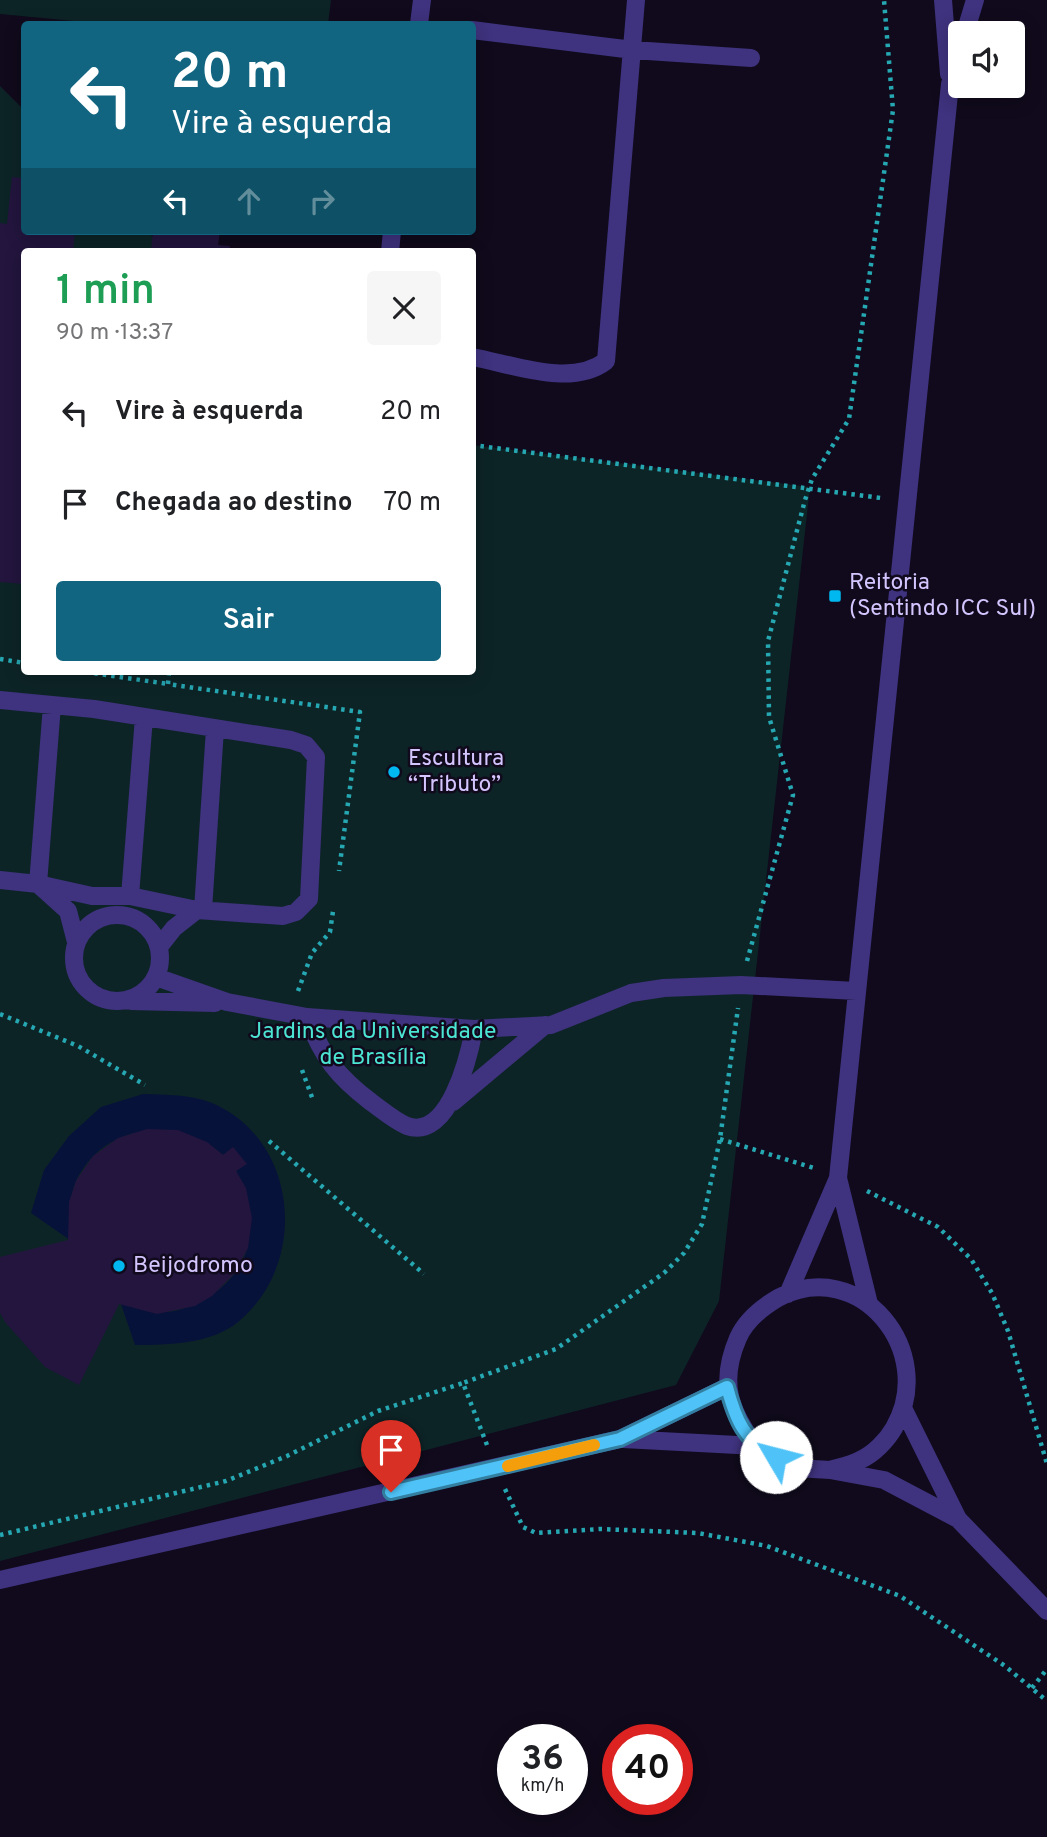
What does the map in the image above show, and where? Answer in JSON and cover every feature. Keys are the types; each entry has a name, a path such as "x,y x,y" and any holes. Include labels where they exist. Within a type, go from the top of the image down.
{"street":[{"path":"419,21 422,0"},
{"path":"476,358 556,373 586,372 606,361 636,0"},
{"path":"943,0 948,60"},
{"path":"969,21 975,0"},
{"path":"476,30 633,50 751,58"},
{"path":"788,1294 838,1178 949,98"},
{"path":"0,700 144,717 291,740 306,746 316,757 309,899 296,912 283,916 200,910 130,896 92,896 38,884 0,880"},
{"path":"38,884 52,705"},
{"path":"130,896 144,717"},
{"path":"200,910 215,729"},
{"path":"38,884 68,911 76,942 74,970 80,982 102,999 227,1002"},
{"path":"159,947 174,928 200,910"},
{"path":"76,942 93,921 119,914 144,924 159,947 160,967 156,977 140,995 117,1001"},
{"path":"156,977 227,1002 307,1017 474,1029 545,1025 582,1015 631,993 664,988 741,985 856,991"},
{"path":"307,1017 327,1063 351,1087 399,1121 420,1128 431,1123 545,1025"},
{"path":"448,1107 469,1058 474,1029"},
{"path":"838,1178 869,1304"},
{"path":"830,1470 862,1460 888,1439 904,1410 909,1381 905,1352 891,1325 869,1304 844,1293 825,1290 788,1294 762,1307 741,1329 730,1357 727,1387 736,1419 756,1446 797,1468 830,1470 884,1480 958,1519"},
{"path":"0,1580 620,1439 727,1387"},
{"path":"904,1410 958,1519 1047,1611"},
{"path":"620,1439 756,1446"}],"path":[{"path":"744,971 793,795 769,717 768,641 810,487 849,419 893,110 884,0"},
{"path":"476,445 881,498"},
{"path":"0,659 21,662"},
{"path":"106,675 168,684"},
{"path":"0,1535 226,1481 287,1457 378,1411 556,1349 664,1273 684,1253 702,1224 720,1139 738,1002"},
{"path":"0,1014 78,1046 145,1085"},
{"path":"720,1139 811,1166"},
{"path":"269,1141 424,1275"},
{"path":"866,1190 938,1227 971,1259 992,1293 1009,1331 1047,1464"},
{"path":"463,1383 496,1469 523,1527 536,1533 600,1529 698,1533 767,1546 900,1596 1005,1666 1047,1701"},
{"path":"1032,1688 1047,1668"}],"green space":[{"path":"0,0 331,0 328,21 74,21 0,14"},
{"name":"Jardins da Universidade de Brasília","path":"0,86 21,107 21,235 151,235 164,248 21,248 21,675 476,675 476,445 810,487 719,1301 676,1385 0,1561"}],"water":[{"path":"143,1094 186,1096 212,1103 241,1121 263,1145 277,1173 284,1205 284,1237 276,1269 261,1297 238,1322 203,1339 175,1344 135,1345 120,1301 142,1309 170,1312 198,1303 212,1295 234,1274 242,1262 247,1242 233,1148 223,1155 205,1142 185,1134 164,1131 143,1131 123,1137 104,1147 89,1161 76,1181 70,1203 70,1240 31,1213 44,1170 69,1136 101,1107"}],"building":[{"path":"12,177 21,178 21,235 75,235 73,248 21,248 21,584 0,582 0,223 7,224"},
{"path":"153,235 219,235 218,245 230,246 230,248 151,248"},
{"name":"Beijodromo","path":"147,1129 178,1130 207,1142 223,1155 233,1147 247,1164 236,1171 246,1188 252,1218 248,1248 234,1274 212,1296 195,1306 157,1314 119,1304 79,1385 45,1367 5,1322 0,1313 0,1257 68,1240 69,1202 76,1181 93,1156 118,1138"}],"slow traffic":[{"path":"508,1466 594,1445"}],"place":[{"name":"Reitoria (Sentindo ICC Sul)","path":"835,596"},
{"name":"Escultura “Tributo”","path":"394,772"},
{"name":"Beijodromo","path":"119,1266"}],"route":[{"path":"391,1492 620,1439 727,1387 736,1419 756,1446 776,1457"}]}
